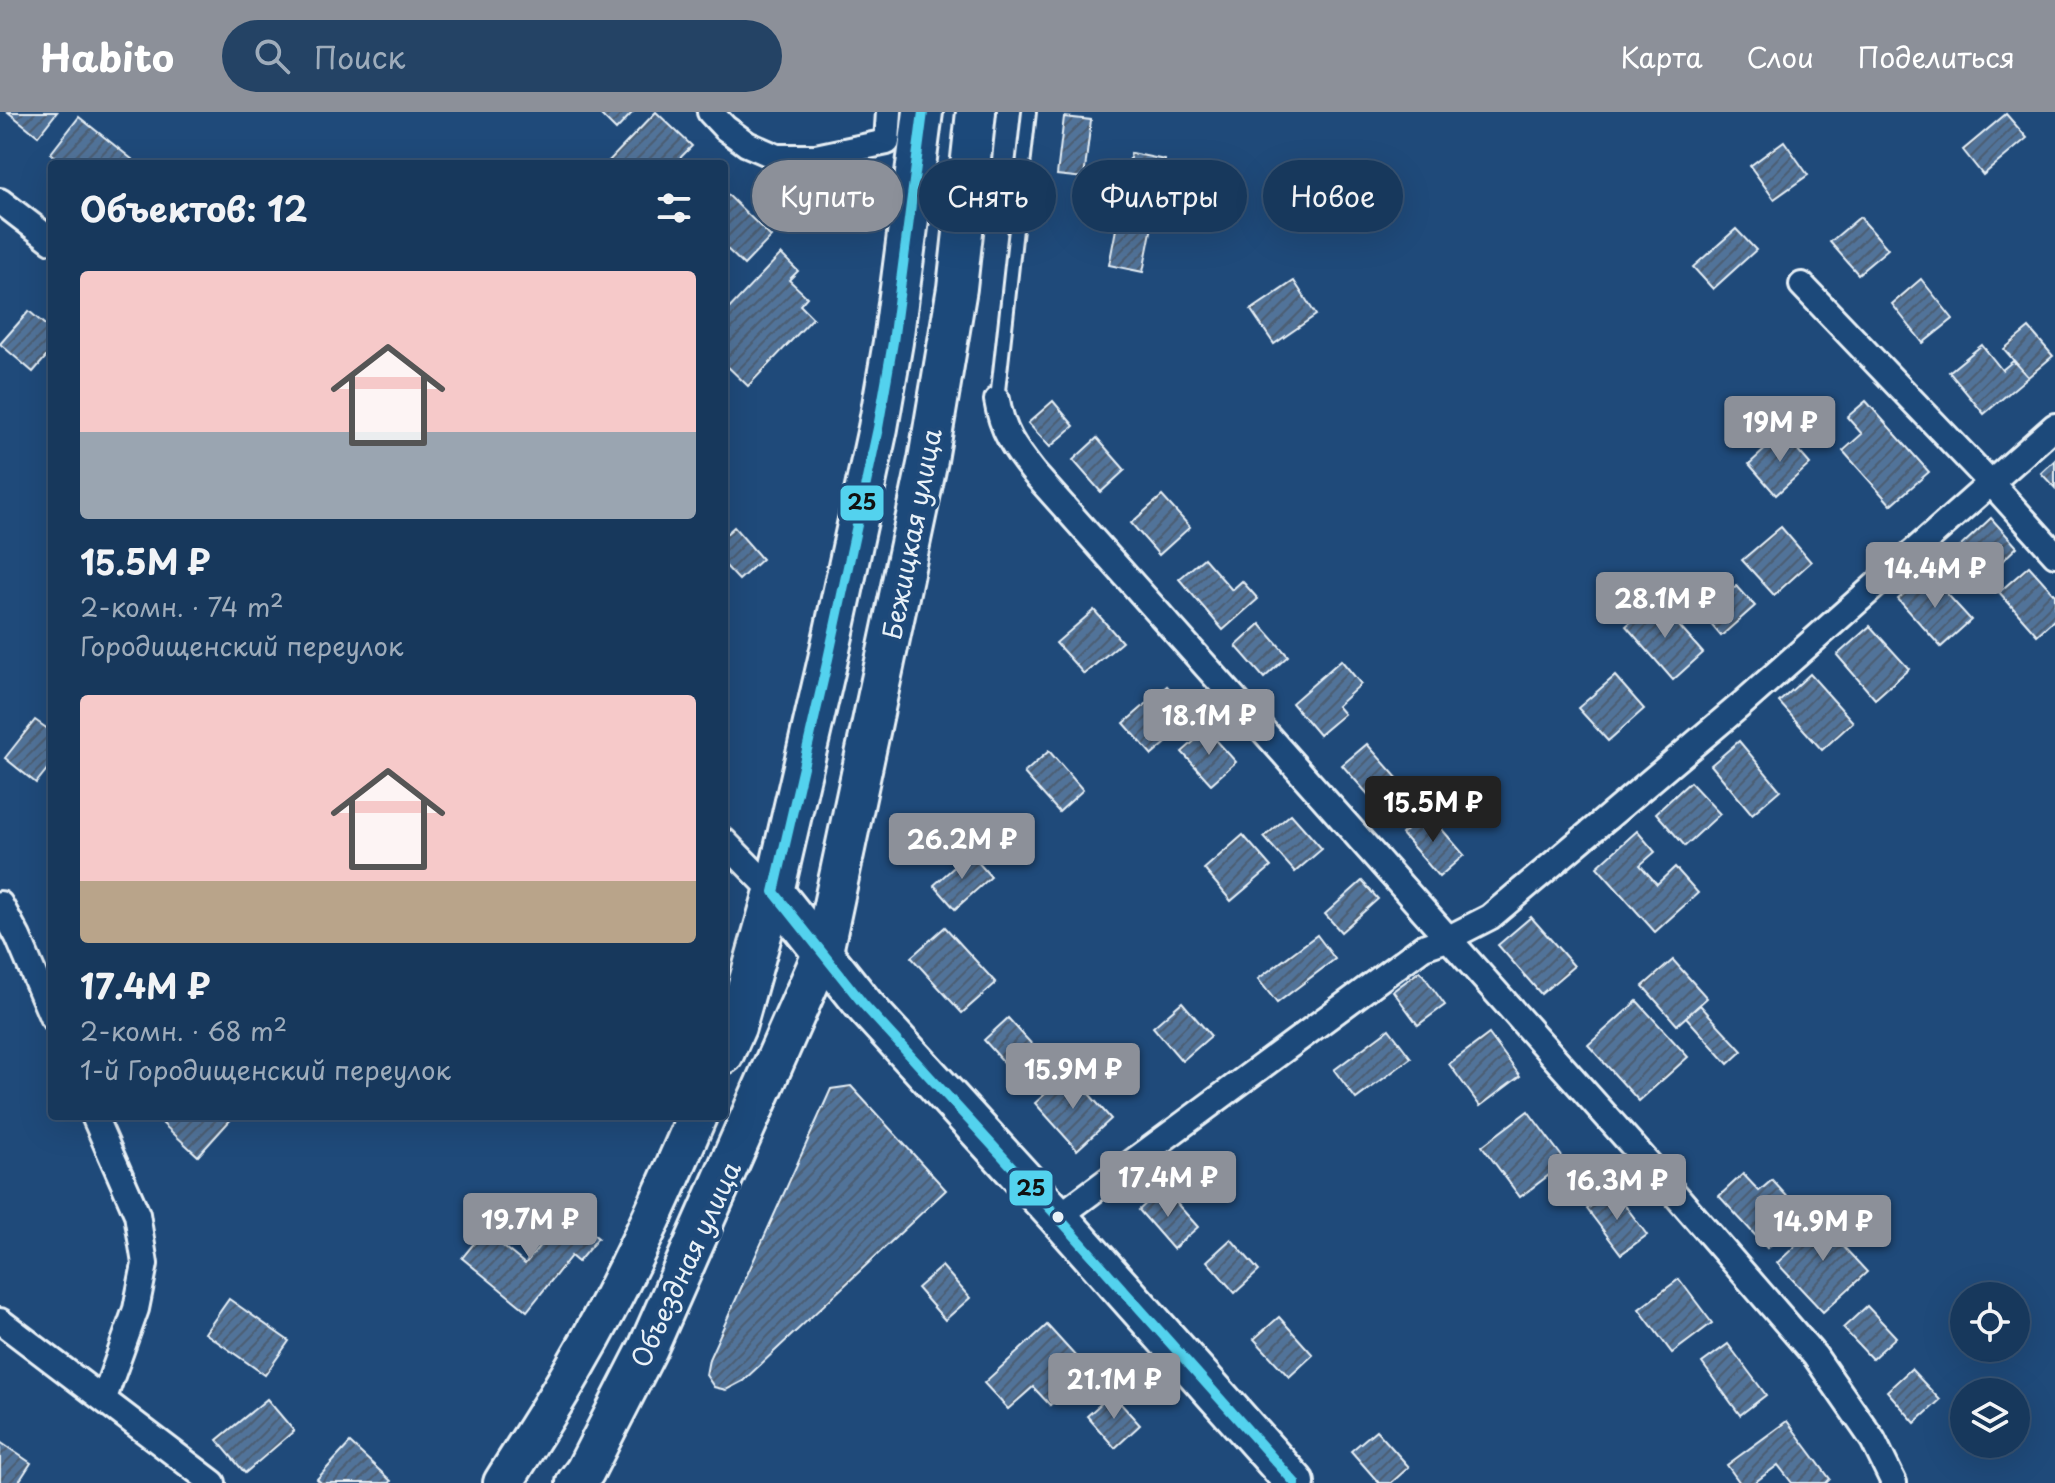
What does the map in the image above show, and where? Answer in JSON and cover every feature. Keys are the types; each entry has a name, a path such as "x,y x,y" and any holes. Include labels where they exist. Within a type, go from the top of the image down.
{"main road":[{"name":"Бежицкая улица","path":"774,892 878,428 893,342 923,112"},
{"name":"Бежицкая улица","path":"823,952 928,460 957,288 976,112"},
{"path":"774,892 864,1005 1295,1483"},
{"path":"728,1043 774,892"},
{"name":"Объездная улица","path":"576,1483 648,1348 823,952"},
{"name":"Объездная улица","path":"503,1483 577,1363 621,1282 695,1120"}],"street":[{"path":"710,112 747,144 777,157 816,157 887,142 889,112"},
{"path":"0,201 48,238"},
{"path":"1802,285 2055,554"},
{"path":"997,400 1000,420 1012,446 1034,473 1649,1164 1815,1356 1873,1440 1894,1483"},
{"path":"1058,1217 1423,947 1447,939 1490,917 1743,703 2055,426"},
{"path":"728,845 774,892"},
{"path":"0,904 18,937 48,1008"},
{"path":"96,1120 137,1214 145,1264 136,1309 104,1398"},
{"path":"0,1321 213,1483"}],"lane":[{"path":"997,400 1029,112"}],"building":[{"path":"8,112 57,112 38,136"},
{"path":"598,112 633,112 616,130"},
{"path":"656,112 692,146 678,160 610,160"},
{"path":"2006,114 2027,138 1983,175 1963,150"},
{"path":"79,117 133,160 59,160 51,153"},
{"path":"1064,117 1091,120 1086,160 1072,160 1072,177 1057,175"},
{"path":"1784,141 1808,175 1774,199 1750,166"},
{"path":"1131,153 1165,160 1130,160"},
{"path":"728,195 752,218 752,232 766,232 771,237 744,265 728,250"},
{"path":"1860,217 1888,249 1858,274 1830,242"},
{"path":"1736,229 1756,250 1713,289 1693,267"},
{"path":"1115,232 1151,232 1143,272 1109,265"},
{"path":"781,254 798,271 789,280 807,297 800,305 813,318 748,386 728,367 728,310"},
{"path":"1921,279 1953,319 1923,343 1892,304"},
{"path":"1294,281 1316,315 1274,344 1251,310"},
{"path":"29,311 48,328 48,355 33,372 0,344"},
{"path":"2029,328 2053,356 2028,377 2004,349"},
{"path":"1982,345 2002,370 2013,361 2028,377 1984,414 1949,372"},
{"path":"1053,401 1074,426 1050,447 1028,423"},
{"path":"1866,401 1929,472 1891,505 1843,451 1862,434 1847,417"},
{"path":"1783,433 1810,464 1776,495 1749,464"},
{"path":"1097,438 1125,470 1101,492 1073,460"},
{"path":"2055,460 2055,488 2041,473"},
{"path":"1162,496 1190,527 1159,555 1131,523"},
{"path":"1991,518 2017,547 1976,586 1949,557"},
{"path":"734,527 762,559 739,580 728,568 728,532"},
{"path":"1781,527 1811,562 1774,595 1742,560"},
{"path":"1204,558 1232,590 1242,581 1258,599 1223,630 1179,579"},
{"path":"2029,566 2055,595 2055,619 2037,635 1999,592"},
{"path":"1928,573 1971,620 1941,647 1898,599"},
{"path":"1737,586 1755,606 1721,636 1703,615"},
{"path":"1656,600 1703,653 1673,680 1626,626"},
{"path":"1094,610 1122,642 1084,674 1056,643"},
{"path":"1260,624 1288,656 1264,678 1236,646"},
{"path":"1870,626 1909,669 1875,699 1837,655"},
{"path":"1341,660 1361,684 1337,706 1344,714 1319,735 1292,703"},
{"path":"1810,674 1853,722 1822,750 1779,702"},
{"path":"1615,676 1644,709 1608,741 1578,708"},
{"path":"1167,686 1195,718 1152,755 1124,723"},
{"path":"35,720 48,729 48,768 36,783 5,758"},
{"path":"1207,730 1236,762 1211,784 1182,752"},
{"path":"1739,741 1780,790 1752,814 1711,765"},
{"path":"1367,744 1406,788 1381,809 1342,765"},
{"path":"1049,751 1083,790 1059,812 1024,773"},
{"path":"1690,782 1720,814 1685,846 1656,813"},
{"path":"1427,812 1464,855 1439,877 1402,834"},
{"path":"1291,814 1322,849 1295,872 1264,837"},
{"path":"1637,831 1655,852 1640,865 1657,884 1675,867 1698,893 1655,932 1597,867"},
{"path":"1243,835 1271,867 1231,901 1204,869"},
{"path":"970,853 991,877 955,909 934,885"},
{"path":"1362,881 1378,899 1341,932 1325,914"},
{"path":"1531,917 1574,966 1541,994 1498,945"},
{"path":"945,927 996,983 962,1013 911,957"},
{"path":"1317,935 1335,959 1277,1003 1258,979"},
{"path":"1673,960 1707,998 1677,1025 1643,986"},
{"path":"1420,971 1445,1005 1418,1025 1393,991"},
{"path":"1637,1001 1688,1057 1639,1101 1588,1045"},
{"path":"1182,1002 1211,1036 1182,1061 1153,1027"},
{"path":"1700,1005 1742,1051 1728,1064 1686,1017"},
{"path":"1008,1018 1045,1059 1021,1081 984,1040"},
{"path":"1389,1029 1411,1058 1356,1099 1334,1070"},
{"path":"1489,1034 1520,1076 1480,1106 1449,1064"},
{"path":"1070,1072 1111,1119 1077,1150 1035,1103"},
{"path":"851,1086 946,1190 743,1381 726,1390 714,1387 706,1375 709,1359 831,1089"},
{"path":"1528,1111 1566,1162 1520,1197 1482,1146"},
{"path":"166,1120 230,1120 198,1156 163,1124"},
{"path":"1743,1174 1759,1191 1772,1180 1804,1215 1767,1248 1719,1196"},
{"path":"1163,1188 1198,1227 1173,1249 1139,1210"},
{"path":"1613,1189 1647,1235 1621,1254 1587,1209"},
{"path":"1832,1212 1851,1234 1841,1244 1867,1272 1823,1312 1777,1263"},
{"path":"566,1213 598,1238 578,1262 571,1256 527,1311 462,1258 484,1231 525,1264"},
{"path":"1231,1239 1259,1271 1235,1293 1207,1261"},
{"path":"942,1266 970,1298 945,1320 917,1288"},
{"path":"1679,1279 1712,1323 1672,1353 1639,1309"},
{"path":"229,1299 289,1341 265,1375 205,1333"},
{"path":"1867,1306 1896,1337 1872,1359 1843,1328"},
{"path":"1279,1317 1313,1355 1289,1377 1254,1339"},
{"path":"1047,1325 1088,1370 1050,1405 1033,1387 1008,1409 984,1383"},
{"path":"1728,1344 1766,1395 1740,1415 1702,1363"},
{"path":"1911,1369 1940,1400 1915,1423 1887,1391"},
{"path":"1112,1394 1140,1425 1115,1448 1087,1416"},
{"path":"267,1399 294,1431 245,1473 217,1440"},
{"path":"1787,1421 1830,1479 1826,1483 1792,1483 1778,1465 1754,1483 1740,1483 1727,1465"},
{"path":"1376,1430 1409,1467 1391,1483 1379,1483 1351,1451"},
{"path":"0,1442 31,1463 18,1483 0,1483"},
{"path":"350,1443 390,1483 321,1483 317,1479"}],"transit line":[{"name":"25","path":"923,112 893,342 878,428 774,892 864,1005 1295,1483"}]}
